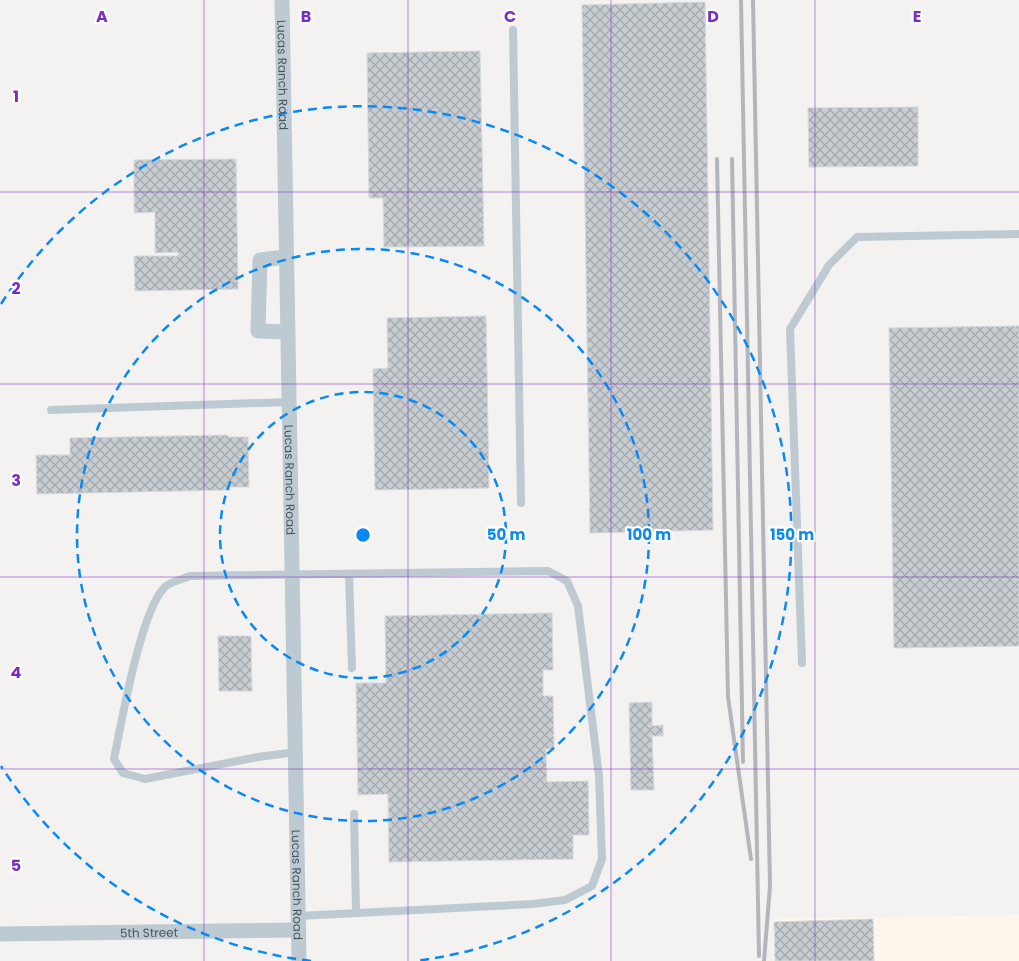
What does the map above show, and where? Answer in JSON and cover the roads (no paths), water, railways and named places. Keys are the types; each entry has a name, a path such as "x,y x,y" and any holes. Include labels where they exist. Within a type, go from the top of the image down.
{"street":[{"name":"Lucas Ranch Road","path":"282,0 299,961"},
{"path":"286,257 260,260 258,331 288,332"},
{"name":"5th Street","path":"0,934 299,923"}],"lane":[{"path":"513,30 521,503"},
{"path":"802,663 790,329 829,265 857,238 1019,234"},
{"path":"51,410 289,402"},
{"path":"296,752 258,757 145,779 123,773 114,759 146,620 165,587 190,576 548,571 567,581 578,606 599,776 602,859 592,886 565,900 356,913 299,923"},
{"path":"349,575 352,668"},
{"path":"354,814 356,913"}],"railway":[{"path":"741,0 759,956"},
{"path":"753,0 770,886 764,961"},
{"path":"717,159 728,697 751,859"},
{"path":"732,159 743,762"}]}
